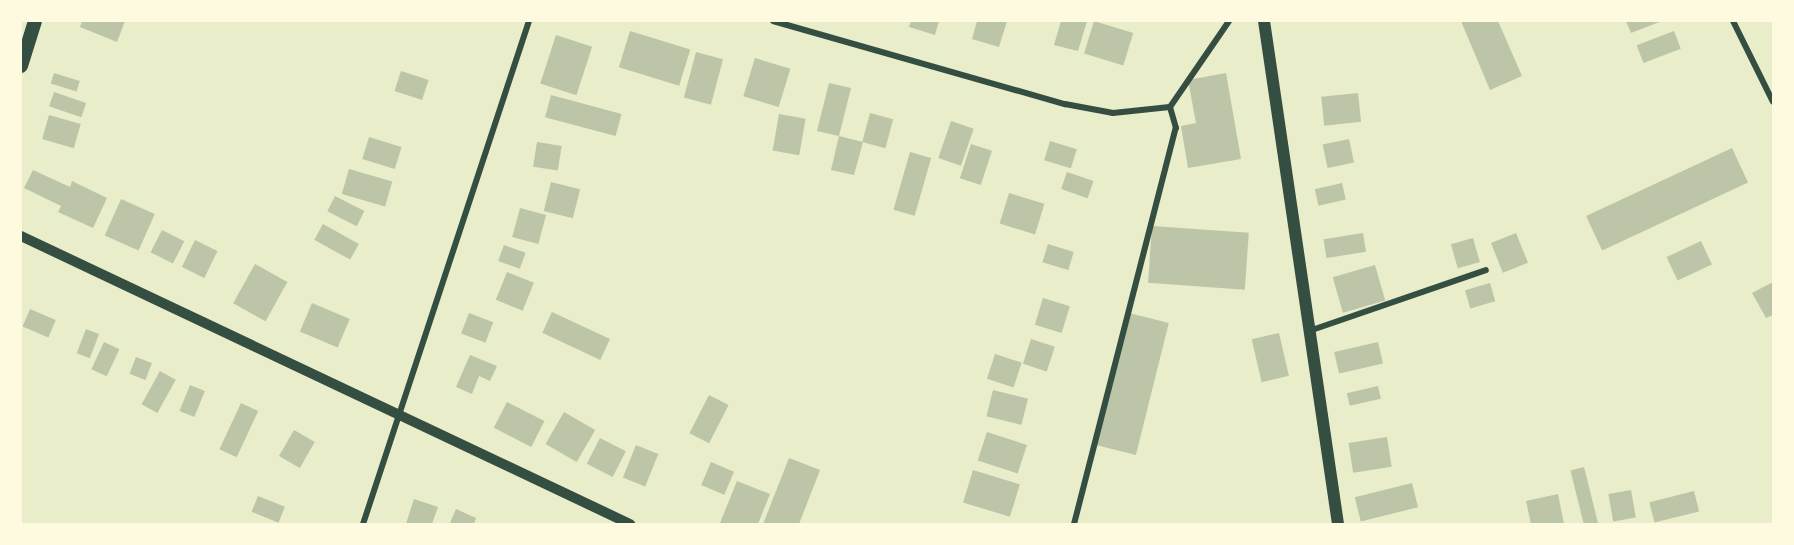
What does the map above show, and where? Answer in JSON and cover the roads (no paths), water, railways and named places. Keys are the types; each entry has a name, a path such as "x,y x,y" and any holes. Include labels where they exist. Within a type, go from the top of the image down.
{"main road":[{"path":"21,66 35,21"},
{"path":"1264,21 1338,524"}],"street":[{"path":"363,524 529,21"},
{"path":"773,21 1065,104 1113,113 1170,107 1229,21"},
{"path":"1733,21 1773,102"},
{"path":"1074,524 1176,128 1170,107"},
{"path":"21,236 399,417 630,524"},
{"path":"1309,332 1486,270"}]}
